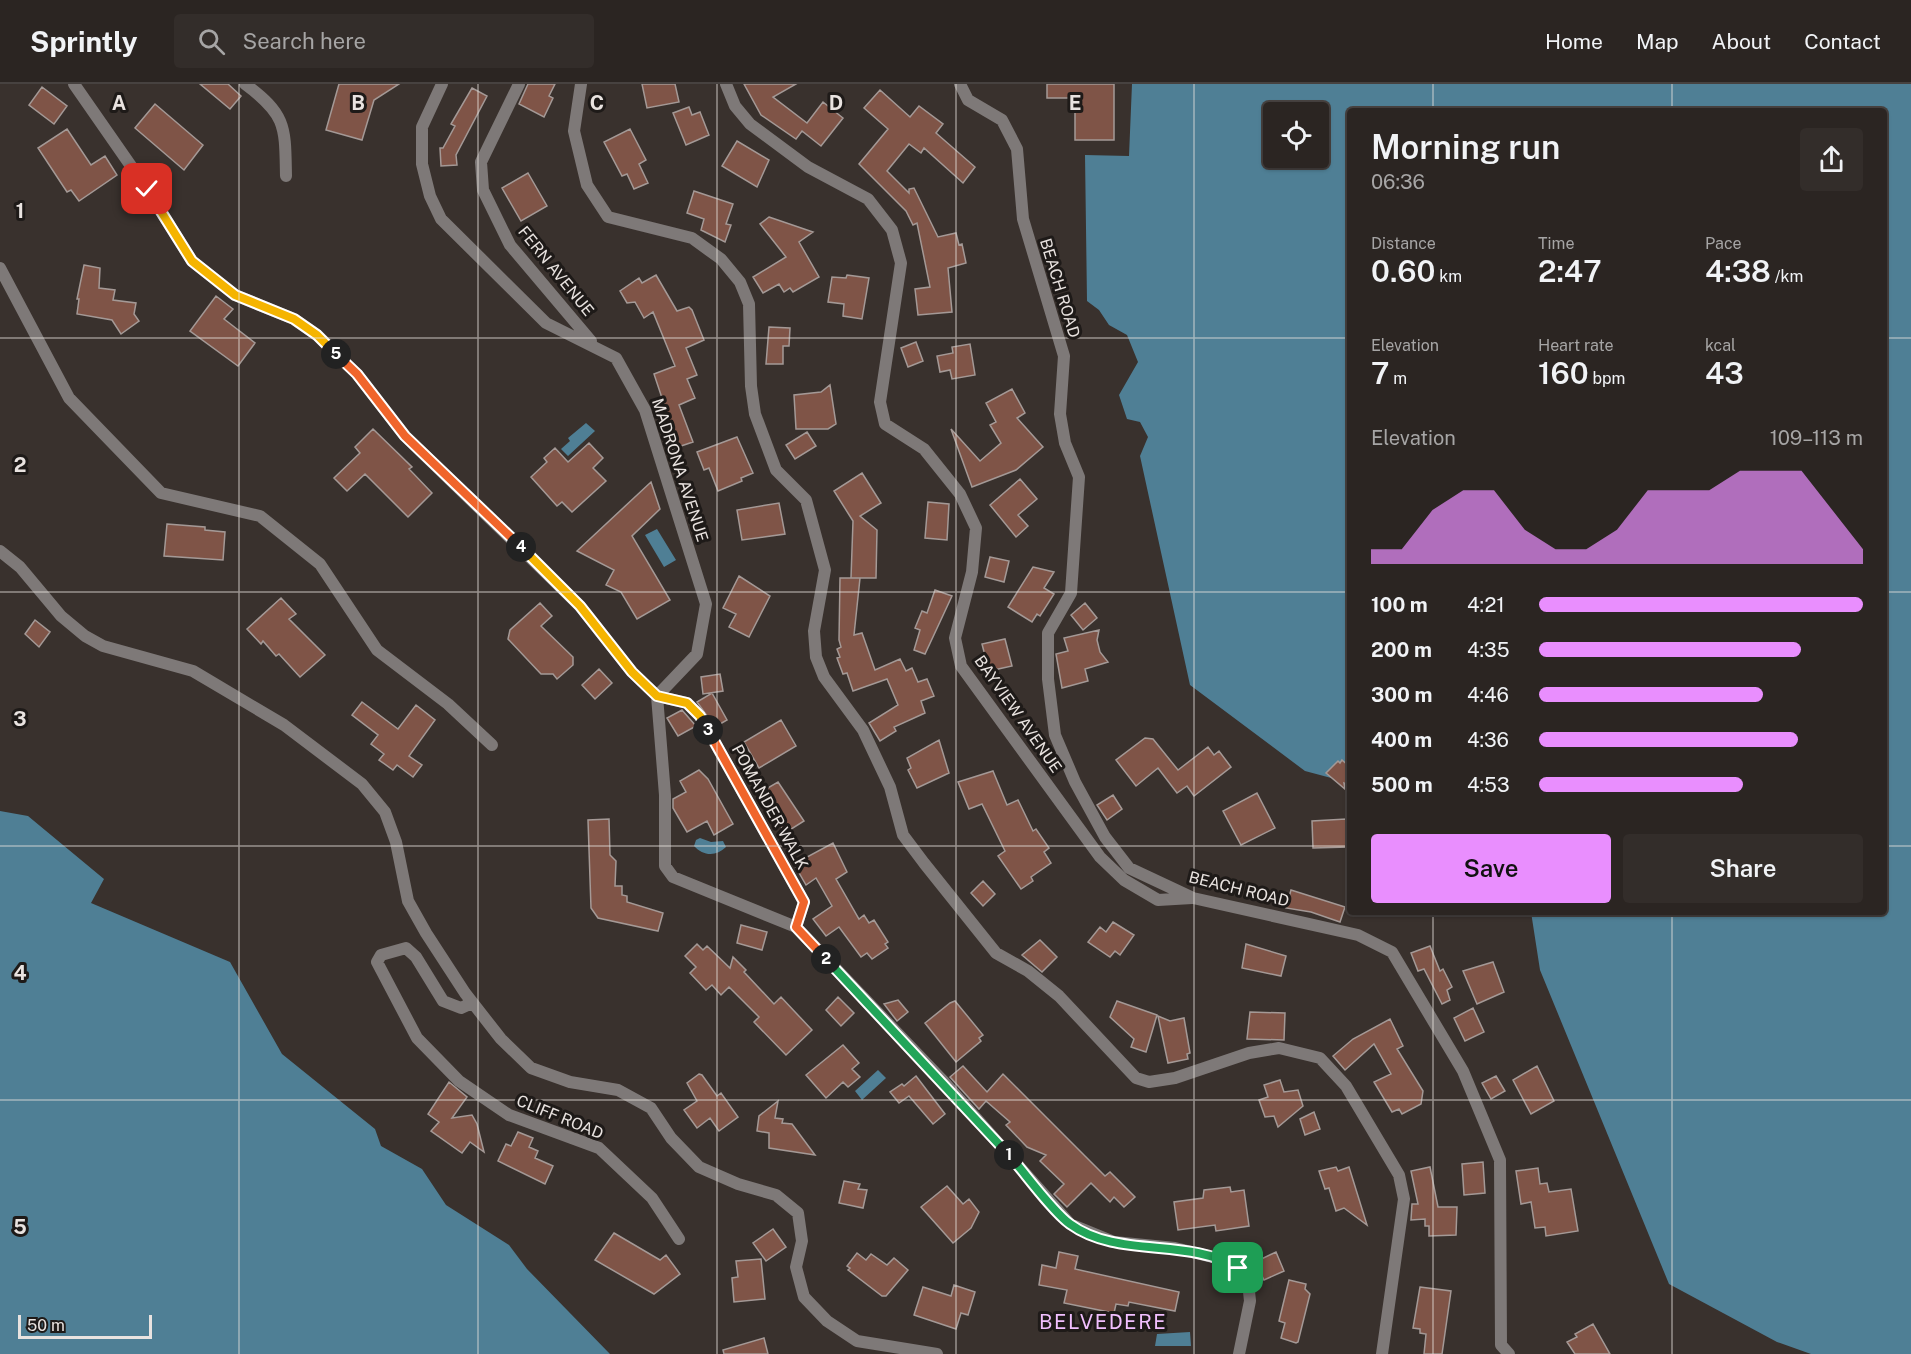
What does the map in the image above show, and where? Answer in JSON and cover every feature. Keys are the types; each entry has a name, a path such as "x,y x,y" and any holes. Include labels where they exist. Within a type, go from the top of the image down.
{"street":[{"path":"74,84 147,189 192,261 235,295 294,319 317,335 357,374 405,436 580,606 632,672 657,696 665,795 665,866 673,877 687,885 752,908 796,927 946,1085 1070,1224 1114,1242 1175,1248 1225,1260 1238,1268 1248,1282 1250,1301 1239,1354"},
{"path":"245,84 265,99 278,113 285,132 286,176"},
{"name":"MADRONA AVENUE","path":"442,84 422,127 423,164 430,196 441,219 546,323 616,358 645,410 706,604 697,654 657,696"},
{"name":"FERN AVENUE","path":"519,84 481,162 483,190 510,245 594,345"},
{"path":"581,84 574,131 587,185 608,217 692,238 721,259 740,282 748,304 751,386 755,414 776,470 807,500 825,570 814,631 816,657 824,677 862,730 872,749 890,787 903,835 996,954 1028,971 1059,996 1136,1078 1149,1082 1175,1078 1249,1053 1279,1048 1320,1058 1346,1086 1399,1175 1404,1199 1382,1354"},
{"name":"BAYVIEW AVENUE","path":"726,84 735,106 750,124 808,166 868,199 892,230 901,263 880,402 885,424 924,450 960,494 976,528 972,572 955,639 961,666 1100,857 1124,880 1158,900 1193,898"},
{"name":"BEACH ROAD","path":"960,84 968,100 1002,120 1017,149 1023,219 1064,356 1060,414 1065,443 1079,477 1071,593 1048,633 1048,679 1055,735 1075,782 1105,837 1130,868 1193,898 1358,935 1392,952 1463,1071 1500,1160 1501,1346 1509,1354"},
{"path":"0,268 69,398 161,493 260,516 321,564 377,650 448,704 492,745"},
{"path":"0,551 20,567 61,616 85,636 103,646 193,671 284,725 362,784 385,812 396,842 408,901 472,1003 501,1039 531,1068 570,1082 618,1090 651,1108 671,1138 699,1167 738,1184 776,1194 798,1213 802,1241 796,1267 804,1297 826,1321 857,1341 937,1354"},
{"name":"POMANDER WALK","path":"657,696 687,703 700,716 804,902 796,927"},
{"name":"CLIFF ROAD","path":"472,1003 461,1008 442,1001 416,957 406,948 381,955 377,962 417,1038 459,1081 509,1115 599,1148 652,1198 679,1239"}],"water":[{"path":"1132,84 1911,84 1911,1354 1811,1354 1777,1342 1669,1284 1540,970 1531,915 1887,915 1887,108 1347,108 1347,782 1305,771 1190,685 1140,456 1148,437 1140,422 1127,419 1119,395 1138,362 1127,335 1109,325 1099,310 1087,301 1085,155 1129,156"},
{"path":"586,423 595,431 568,456 561,449 570,441 568,438"},
{"path":"657,529 676,560 664,567 645,535"},
{"path":"0,811 28,816 104,879 91,903 230,962 282,1054 375,1129 381,1146 422,1169 446,1205 509,1245 527,1269 610,1354 0,1354"},
{"path":"700,838 711,842 723,841 726,847 714,854 705,853 694,846 696,840"},
{"path":"878,1070 886,1078 862,1100 855,1091"},
{"path":"1190,1332 1191,1346 1155,1346 1157,1334"}],"building":[{"path":"200,84 228,84 241,96 230,109"},
{"path":"339,84 399,84 374,100 362,140 326,130"},
{"path":"528,84 555,84 549,96 553,98 544,117 519,104"},
{"path":"642,84 675,84 679,102 647,108"},
{"path":"744,84 796,84 773,97 807,123 823,102 843,118 821,146 802,131 796,139 761,115"},
{"path":"1047,84 1114,84 1114,140 1075,140 1075,98 1047,98"},
{"path":"42,87 67,106 54,124 29,105"},
{"path":"472,88 487,96 456,155 457,165 441,166 440,148 443,148 455,126 451,124"},
{"path":"880,90 910,117 919,106 943,124 936,133 975,167 963,183 924,148 921,153 909,144 887,171 909,193 909,189 914,188 938,237 956,233 959,245 962,244 966,263 948,268 952,312 918,315 915,289 930,287 917,223 913,225 906,211 859,164 888,129 864,108"},
{"path":"155,104 203,145 184,170 135,128"},
{"path":"689,107 692,115 700,112 709,135 686,145 673,113"},
{"path":"67,129 91,165 105,156 117,175 79,201 71,190 67,192 38,148"},
{"path":"630,129 646,160 639,164 648,183 634,189 627,174 622,176 604,142"},
{"path":"737,141 769,160 757,187 722,166"},
{"path":"528,173 547,206 521,221 502,188"},
{"path":"694,191 733,204 726,224 731,225 725,242 701,230 704,219 687,213"},
{"path":"769,217 813,232 799,242 819,277 793,292 790,288 784,292 779,284 763,293 753,277 786,257 760,224"},
{"path":"84,265 100,268 99,288 115,290 113,300 136,303 134,314 139,321 121,334 112,320 77,314 79,299 77,299"},
{"path":"656,275 677,311 689,307 692,310 704,340 686,348 697,375 687,379 695,398 679,405 693,442 672,449 656,407 664,404 654,374 675,366 653,312 644,318 635,302 627,303 620,291 639,278 642,283"},
{"path":"847,275 869,278 862,319 843,316 844,304 828,302 832,277 846,278"},
{"path":"216,296 233,309 224,319 255,343 238,366 190,331"},
{"path":"769,327 790,328 789,346 783,346 783,364 766,364"},
{"path":"916,342 923,361 908,367 901,348"},
{"path":"970,344 975,375 952,379 950,370 940,372 937,356 953,353 952,347"},
{"path":"830,385 836,424 828,429 796,429 794,395 821,392"},
{"path":"1012,389 1025,413 1017,418 1043,447 1016,470 972,487 951,429 980,461 1001,443 990,425 996,422 986,403"},
{"path":"373,429 412,467 409,469 432,493 408,517 365,474 347,491 334,478 360,453 355,447"},
{"path":"807,432 816,446 795,459 786,445"},
{"path":"737,437 753,473 741,478 742,481 718,491 709,468 704,470 697,452"},
{"path":"589,443 603,458 593,468 606,481 572,512 562,502 557,506 531,477 547,462 544,458 555,448 568,462"},
{"path":"862,473 881,503 860,516 877,530 876,578 851,578 853,521 834,491"},
{"path":"1020,479 1037,499 1018,515 1028,526 1016,537 990,505"},
{"path":"651,482 660,509 632,536 670,600 637,619 621,592 606,585 614,570 577,551"},
{"path":"928,502 949,504 947,540 925,538"},
{"path":"779,503 785,534 742,540 737,510"},
{"path":"167,524 205,527 205,530 225,532 223,560 164,556"},
{"path":"990,557 1009,561 1004,582 985,577"},
{"path":"1033,567 1054,572 1044,588 1054,594 1040,616 1037,614 1032,622 1008,607"},
{"path":"739,576 770,596 749,637 729,627 736,614 723,608"},
{"path":"840,578 860,578 854,635 862,633 875,670 900,659 906,671 912,668 918,682 927,679 934,696 921,701 925,713 894,727 896,731 880,741 869,723 898,705 887,679 853,691 847,673 843,674 837,658 840,657 837,649 841,647 839,640"},
{"path":"935,590 952,596 925,654 914,650 920,630 915,628 922,611 927,613"},
{"path":"281,598 296,614 289,619 325,655 300,677 279,654 276,656 263,641 261,644 247,629"},
{"path":"540,603 552,616 541,626 573,657 573,665 557,679 553,674 541,674 508,639 510,630"},
{"path":"1085,603 1097,618 1083,630 1071,615"},
{"path":"35,620 50,632 39,647 25,634"},
{"path":"1099,630 1097,640 1100,652 1108,662 1085,669 1088,681 1062,688 1056,654 1068,651 1064,638"},
{"path":"1005,639 1012,666 989,671 982,644"},
{"path":"599,669 612,683 595,699 582,685"},
{"path":"720,674 723,691 703,694 701,677"},
{"path":"712,693 727,720 715,727 697,702"},
{"path":"362,702 398,729 416,705 435,720 409,756 422,765 413,777 397,765 393,770 379,760 384,754 371,744 378,735 352,715"},
{"path":"682,710 696,726 678,736 667,718"},
{"path":"781,720 796,746 759,768 744,742"},
{"path":"1145,738 1153,739 1178,770 1208,747 1214,755 1219,751 1231,767 1194,796 1187,786 1177,793 1158,768 1136,786 1116,760"},
{"path":"939,740 949,773 917,788 908,770 911,768 907,758"},
{"path":"1342,760 1347,764 1345,789 1326,773 1338,761 1340,763"},
{"path":"699,770 708,779 733,824 714,835 707,821 687,832 673,808 673,799 686,792 680,781"},
{"path":"993,771 1007,805 1018,800 1033,831 1036,829 1049,848 1044,852 1051,863 1031,877 1033,881 1021,889 998,856 1005,851 982,804 969,809 958,782"},
{"path":"778,782 804,821 785,833 761,792"},
{"path":"1257,793 1275,828 1241,845 1223,811"},
{"path":"1113,795 1122,809 1107,820 1097,805"},
{"path":"609,819 610,855 616,861 615,886 622,886 622,895 627,896 627,902 663,913 658,931 598,918 591,908 588,820"},
{"path":"1346,819 1347,847 1313,848 1312,821"},
{"path":"833,843 847,872 836,879 859,919 864,915 869,923 874,920 888,942 885,944 888,948 872,959 867,953 861,957 839,927 826,936 813,919 832,906 816,878 806,885 794,864"},
{"path":"983,881 995,894 983,906 971,893"},
{"path":"1291,890 1345,907 1340,922 1311,912 1286,908"},
{"path":"1113,922 1134,935 1120,955 1115,951 1110,957 1088,942 1100,927 1106,932"},
{"path":"741,925 767,932 762,950 737,943"},
{"path":"1040,940 1057,957 1042,972 1022,955"},
{"path":"697,944 703,950 707,946 730,968 733,957 774,1004 781,997 812,1030 786,1055 754,1022 759,1017 729,987 721,995 712,985 706,990 690,973 696,967 685,956"},
{"path":"1246,944 1286,956 1281,976 1242,968"},
{"path":"1430,946 1440,971 1443,969 1452,987 1447,990 1450,1000 1442,1004 1424,969 1418,971 1411,953"},
{"path":"1493,962 1504,992 1477,1004 1463,971"},
{"path":"838,997 854,1013 841,1026 826,1010"},
{"path":"898,1000 908,1012 897,1021 884,1004"},
{"path":"955,1001 983,1035 979,1038 981,1041 956,1062 925,1023"},
{"path":"1117,1001 1157,1015 1146,1052 1131,1047 1134,1039 1110,1017"},
{"path":"1473,1008 1484,1032 1465,1041 1454,1018"},
{"path":"1250,1012 1285,1013 1284,1040 1247,1039"},
{"path":"1158,1016 1170,1021 1184,1018 1190,1053 1187,1054 1188,1059 1168,1063"},
{"path":"1390,1019 1403,1046 1397,1049 1423,1091 1421,1104 1402,1114 1399,1109 1392,1112 1374,1082 1391,1074 1374,1044 1345,1070 1333,1056 1353,1039"},
{"path":"843,1045 859,1063 852,1069 860,1077 848,1087 843,1082 826,1098 806,1075"},
{"path":"963,1066 987,1092 1003,1074 1105,1176 1110,1172 1135,1197 1124,1207 1114,1197 1110,1202 1091,1183 1067,1207 1054,1194 1064,1184 1040,1161 1046,1155 1027,1147 1006,1125 1010,1122 986,1101 979,1109 950,1077"},
{"path":"1537,1066 1554,1101 1531,1114 1513,1080"},
{"path":"699,1074 717,1096 721,1093 738,1117 719,1131 710,1118 697,1128 684,1110 697,1101 687,1083"},
{"path":"916,1076 945,1114 933,1124 909,1096 899,1103 890,1092 902,1084 904,1086"},
{"path":"1496,1076 1505,1091 1491,1099 1482,1083"},
{"path":"1280,1080 1284,1092 1298,1090 1303,1106 1278,1127 1274,1116 1265,1117 1259,1100 1268,1097 1264,1085"},
{"path":"449,1082 467,1097 452,1118 472,1115 477,1124 484,1152 470,1142 462,1153 431,1131 439,1122 428,1114"},
{"path":"778,1101 775,1118 783,1119 782,1123 792,1124 815,1155 769,1148 769,1133 757,1131 759,1116"},
{"path":"1314,1112 1320,1129 1305,1135 1300,1119"},
{"path":"518,1132 533,1138 529,1147 538,1151 535,1158 553,1166 545,1184 498,1161 506,1144 511,1146"},
{"path":"1483,1162 1485,1193 1464,1195 1462,1164"},
{"path":"1336,1167 1338,1171 1349,1167 1367,1225 1344,1208 1336,1211 1329,1188 1325,1189 1319,1171"},
{"path":"1430,1167 1438,1207 1457,1207 1456,1235 1429,1236 1429,1226 1425,1226 1425,1219 1411,1220 1412,1204 1418,1204 1411,1171"},
{"path":"1538,1168 1540,1184 1547,1183 1549,1192 1571,1189 1578,1231 1546,1236 1545,1227 1535,1228 1531,1202 1521,1204 1516,1171"},
{"path":"844,1181 860,1184 858,1189 867,1190 863,1208 839,1203"},
{"path":"947,1186 963,1204 969,1199 979,1212 971,1228 953,1243 921,1207"},
{"path":"1230,1187 1231,1192 1244,1190 1249,1226 1216,1231 1215,1225 1178,1230 1174,1202 1203,1198 1204,1190"},
{"path":"773,1229 786,1247 766,1261 753,1243"},
{"path":"614,1233 660,1260 666,1255 680,1274 654,1294 595,1260"},
{"path":"1059,1252 1078,1256 1075,1269 1179,1292 1175,1311 1129,1302 1128,1306 1116,1304 1114,1313 1064,1303 1067,1290 1039,1285 1042,1265 1056,1268"},
{"path":"1276,1252 1284,1271 1264,1280 1255,1262"},
{"path":"857,1253 866,1260 871,1254 887,1265 894,1258 908,1270 886,1296 882,1296 848,1270 850,1268 847,1266"},
{"path":"761,1259 765,1299 734,1302 732,1278 738,1277 736,1261"},
{"path":"1289,1280 1306,1284 1305,1289 1310,1294 1296,1343 1281,1338 1285,1323 1279,1321"},
{"path":"954,1285 975,1292 968,1315 961,1313 956,1329 914,1315 923,1287 951,1296"},
{"path":"1420,1287 1451,1291 1442,1354 1424,1354 1426,1334 1420,1333 1420,1329 1413,1328"},
{"path":"1593,1324 1610,1354 1575,1354 1567,1342 1577,1337 1575,1334"},
{"path":"764,1338 768,1354 724,1354 723,1350"}],"district":[{"name":"BELVEDERE","path":"1103,1322"}],"route":[{"path":"147,189 192,261 235,295 294,319 317,335 357,374 405,436 580,606 632,672 657,696 687,703 700,716 804,902 796,927 989,1131 1070,1224 1114,1242 1175,1248 1225,1260 1238,1268"}]}
